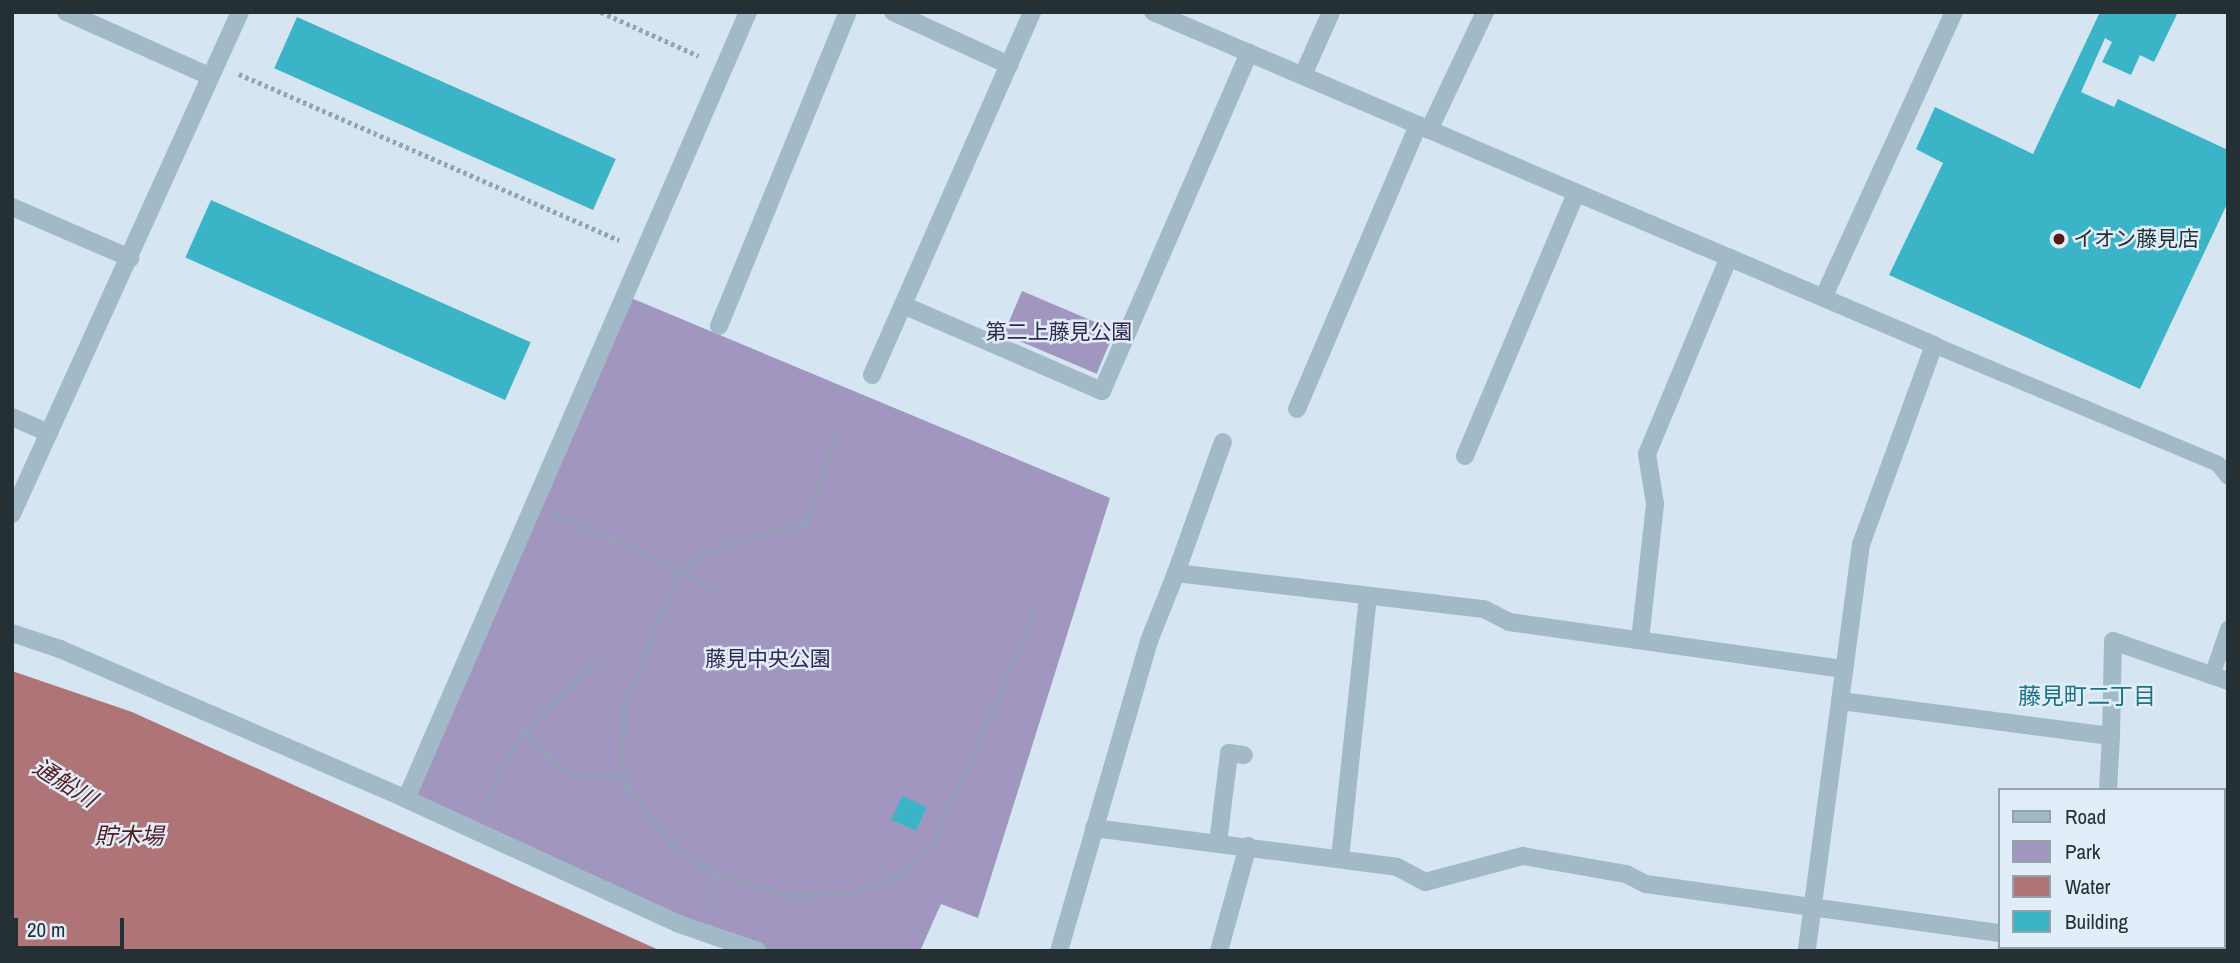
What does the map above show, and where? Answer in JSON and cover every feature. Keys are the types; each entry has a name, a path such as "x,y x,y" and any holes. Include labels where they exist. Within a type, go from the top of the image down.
{"street":[{"path":"66,12 213,70"},
{"path":"12,514 240,12"},
{"path":"406,799 748,12"},
{"path":"719,326 848,12"},
{"path":"893,12 1009,65"},
{"path":"873,375 1032,12"},
{"path":"1153,12 1172,16 1249,53 1934,345 1861,544 1807,951"},
{"path":"1303,75 1331,12"},
{"path":"1297,409 1424,128 1485,12"},
{"path":"1824,296 1951,13"},
{"path":"903,305 1102,391 1249,53"},
{"path":"1465,456 1576,193"},
{"path":"12,207 130,258"},
{"path":"1640,640 1656,504 1647,454 1729,257"},
{"path":"12,417 49,433"},
{"path":"1059,951 1149,641 1223,442"},
{"path":"1176,573 1484,610 1509,622 1844,669"},
{"path":"1340,858 1368,597"},
{"path":"12,633 60,649 406,799 679,924 758,951"},
{"path":"2108,788 2113,641 2220,679"},
{"path":"1841,701 2111,736"},
{"path":"1219,843 1228,753 1244,755"},
{"path":"1094,828 1397,867 1425,882 1523,856 1626,874 1646,884 1998,933"},
{"path":"1219,951 1248,846"}],"lane":[{"path":"1934,345 2218,464 2228,477"},
{"path":"2220,679 2228,629"}],"path":[{"path":"601,12 724,67"},
{"path":"213,70 643,251"},
{"path":"838,434 805,525 756,535 704,554 680,569 625,707 627,786 672,845 714,873 785,895 846,894 902,875 932,846 1036,612"},
{"path":"534,502 718,589"},
{"path":"473,830 512,747 596,662"},
{"path":"526,732 559,767 574,774 625,776"}],"green space":[{"name":"第二上藤見公園","path":"1022,291 1115,330 1097,374 1004,334"},
{"name":"藤見中央公園","path":"624,295 1110,498 978,918 941,904 920,951 758,951 406,799"}],"water":[{"name":"貯木場","path":"12,671 132,712 661,951 12,951"}],"building":[{"name":"イオン藤見店","path":"2100,12 2178,12 2154,62 2140,55 2131,75 2102,62 2112,42 2105,38 2081,92 2114,107 2118,99 2228,150 2228,202 2140,389 1889,275 1943,163 1916,149 1935,107 2033,154"},
{"path":"297,17 616,159 593,210 274,68"},
{"path":"211,200 531,342 505,400 185,258"},
{"path":"902,796 927,807 916,831 891,820"}],"place":[{"name":"イオン藤見店","path":"2059,239"}],"district":[{"name":"藤見町二丁目","path":"2087,696"}],"water label":[{"name":"通船川","path":"65,783"}]}
